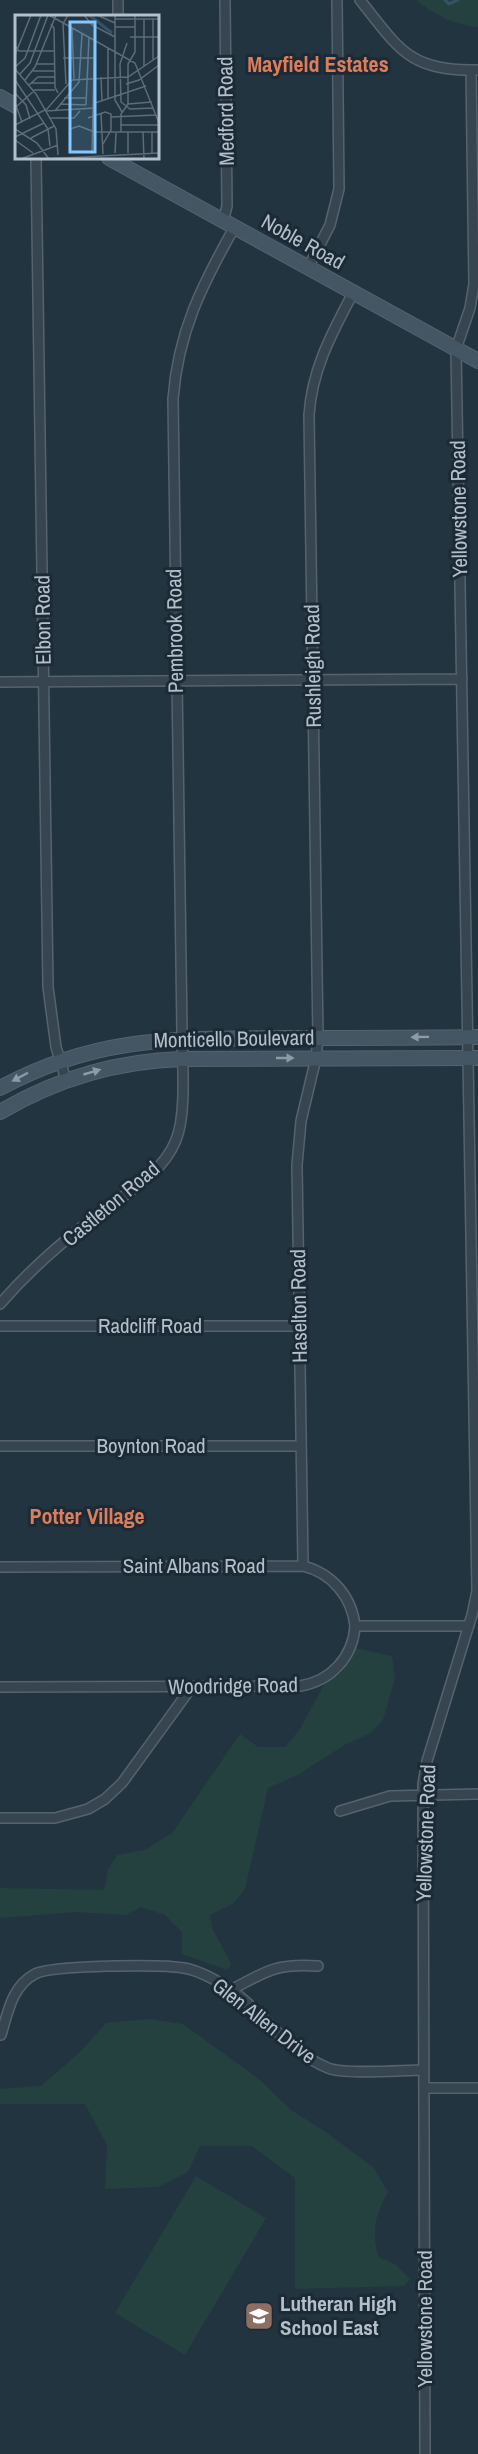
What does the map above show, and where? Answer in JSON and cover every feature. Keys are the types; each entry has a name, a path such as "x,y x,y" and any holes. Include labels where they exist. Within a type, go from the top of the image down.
{"main road":[{"path":"0,97 15,105"},
{"name":"Noble Road","path":"116,159 229,225 478,361"},
{"name":"Monticello Boulevard","path":"0,1112 32,1094 66,1080 182,1048 317,1048 473,1037"},
{"name":"Monticello Boulevard","path":"0,1088 30,1072 59,1061 116,1045 182,1048 317,1048 473,1058"}],"street":[{"name":"Medford Road","path":"225,0 229,225"},
{"path":"308,268 330,225 339,189 337,0"},
{"path":"360,0 393,41 411,58 435,68 474,70"},
{"name":"Yellowstone Road","path":"425,2454 423,1796 427,1761 469,1626 477,1591 473,1037 462,679 456,349 470,308 474,284 474,70"},
{"name":"Elbon Road","path":"36,159 48,987 59,1061 66,1080"},
{"name":"Pembrook Road","path":"182,1048 172,434 174,379 180,349 194,304 229,225"},
{"name":"Rushleigh Road","path":"317,1048 310,406 315,374 321,356 354,293"},
{"path":"0,682 462,679"},
{"name":"Castleton Road","path":"0,1304 15,1286 86,1223 148,1178 171,1151 180,1126 182,1048"},
{"name":"Haselton Road","path":"303,1566 297,1154 302,1117 317,1048"},
{"name":"Radcliff Road","path":"0,1326 299,1326"},
{"name":"Boynton Road","path":"0,1446 301,1446"},
{"name":"Saint Albans Road","path":"0,1567 303,1566 326,1576 341,1590 353,1612 355,1626"},
{"path":"355,1626 469,1626"},
{"name":"Woodridge Road","path":"0,1687 281,1687 315,1682 331,1673 343,1661 352,1643 355,1626"},
{"path":"0,1818 55,1818 88,1809 105,1799 122,1783 191,1688"},
{"path":"340,1811 382,1797 478,1794"},
{"path":"231,1990 260,1974 285,1965 318,1966"},
{"name":"Glen Allen Drive","path":"1,2035 15,1993 29,1978 42,1971 60,1968 167,1966 199,1972 231,1990 300,2050 327,2068 351,2071 423,2070"},
{"path":"424,2088 478,2088"}],"green space":[{"path":"416,0 478,0 478,27 445,18"},
{"path":"355,1648 392,1656 395,1678 383,1720 371,1733 346,1744 298,1775 268,1788 245,1889 234,1903 210,1915 212,1928 231,1963 228,1970 182,1954 182,1932 165,1915 141,1907 125,1915 76,1912 0,1918 0,1888 104,1890 108,1870 117,1855 145,1850 173,1832 240,1734 258,1747 285,1747 300,1729 325,1683 341,1673"},
{"path":"148,2019 183,2024 260,2080 291,2110 323,2130 373,2167 388,2192 376,2224 375,2238 378,2257 395,2264 410,2279 404,2286 295,2289 295,2178 252,2146 200,2146 188,2172 158,2187 105,2189 107,2145 85,2104 0,2104 0,2089 41,2086 80,2052 106,2023"},
{"path":"196,2176 266,2218 185,2355 115,2313"}],"waterway":[{"path":"445,0 449,4 458,0"}],"place":[{"name":"Lutheran High School East","path":"259,2316"}],"district":[{"name":"Mayfield Estates","path":"318,64"},
{"name":"Potter Village","path":"87,1516"}]}
